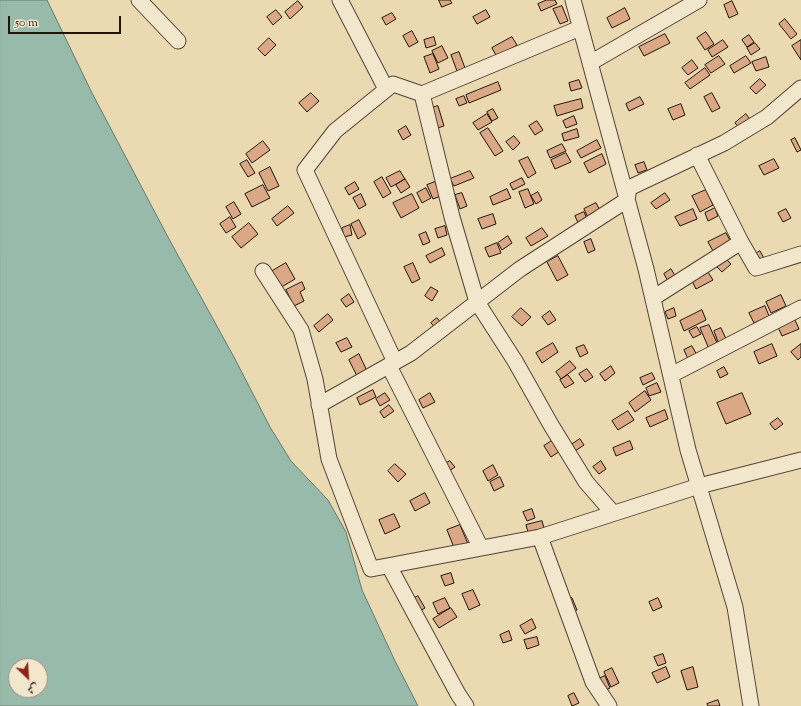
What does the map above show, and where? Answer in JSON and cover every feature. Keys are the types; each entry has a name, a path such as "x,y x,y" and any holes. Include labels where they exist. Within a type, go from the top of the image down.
{"street":[{"path":"140,0 178,41"},
{"path":"340,0 386,90"},
{"path":"573,0 653,298 688,450 735,607 751,706"},
{"path":"590,63 698,0"},
{"path":"481,548 392,364 305,170 335,131 393,84 422,94 580,28"},
{"path":"319,405 411,353 520,269 627,200 629,188 724,143 767,117 801,88"},
{"path":"422,94 452,217 477,302 515,361 551,425 586,482 613,513"},
{"path":"697,156 756,268 801,254"},
{"path":"653,298 741,242"},
{"path":"263,271 301,330 315,379 329,460 371,569 540,537 699,486 801,460"},
{"path":"671,375 801,308"},
{"path":"540,537 592,682 608,706"},
{"path":"389,566 458,694 466,706"}],"shaded area":[{"path":"0,0 47,0 92,93 270,427 291,461 328,500 346,532 362,590 418,706 0,706"}],"building":[{"path":"439,0 450,0 452,3 442,7"},
{"path":"547,0 555,0 557,4 541,11 538,4"},
{"path":"298,1 303,7 290,19 285,12"},
{"path":"732,1 738,14 729,18 724,5"},
{"path":"562,6 568,21 560,24 553,9"},
{"path":"625,8 630,19 612,28 607,18"},
{"path":"276,10 282,17 273,25 267,17"},
{"path":"486,10 490,17 477,24 473,17"},
{"path":"392,13 396,19 386,25 382,18"},
{"path":"785,19 797,34 791,39 779,24"},
{"path":"412,31 418,42 409,47 403,36"},
{"path":"706,32 714,44 705,50 697,38"},
{"path":"665,34 670,43 644,56 639,47"},
{"path":"749,35 754,42 747,47 742,40"},
{"path":"434,37 436,45 426,48 424,40"},
{"path":"512,37 517,45 497,57 492,48"},
{"path":"269,38 276,45 265,56 258,49"},
{"path":"723,40 728,47 712,57 708,50"},
{"path":"801,40 801,60 792,46"},
{"path":"755,43 760,49 751,55 747,48"},
{"path":"442,46 448,58 438,63 432,51"},
{"path":"459,52 465,68 457,71 451,55"},
{"path":"433,54 439,69 430,73 424,57"},
{"path":"719,56 725,64 711,73 705,65"},
{"path":"746,56 751,63 734,73 730,66"},
{"path":"766,57 769,67 756,71 752,62"},
{"path":"692,60 698,68 688,75 682,68"},
{"path":"705,68 710,75 690,89 685,83"},
{"path":"760,79 766,85 756,94 750,88"},
{"path":"579,80 582,88 571,91 569,83"},
{"path":"498,82 501,90 469,103 466,95"},
{"path":"311,93 319,101 307,112 299,103"},
{"path":"712,93 720,108 712,112 704,97"},
{"path":"464,96 467,103 459,106 456,99"},
{"path":"640,97 644,104 629,111 626,104"},
{"path":"581,99 583,108 557,116 554,106"},
{"path":"681,104 685,115 673,120 668,109"},
{"path":"438,106 444,126 434,129 428,109"},
{"path":"493,109 498,118 492,121 487,112"},
{"path":"487,114 492,122 478,130 473,123"},
{"path":"746,114 752,122 742,131 735,123"},
{"path":"574,116 577,124 566,128 563,121"},
{"path":"537,121 543,130 535,135 529,126"},
{"path":"406,126 411,135 403,140 398,131"},
{"path":"488,128 503,151 495,156 480,133"},
{"path":"577,129 579,137 564,141 562,134"},
{"path":"514,136 520,143 513,150 506,142"},
{"path":"795,138 801,150 797,152 791,140"},
{"path":"597,140 601,148 581,158 577,151"},
{"path":"263,141 270,150 252,163 246,154"},
{"path":"562,144 566,151 550,158 547,151"},
{"path":"566,153 571,162 555,169 551,160"},
{"path":"602,154 606,164 589,173 584,163"},
{"path":"528,157 536,173 528,178 519,161"},
{"path":"774,159 779,168 764,175 759,166"},
{"path":"247,160 255,173 248,177 240,164"},
{"path":"644,162 647,170 638,173 635,165"},
{"path":"270,167 279,186 268,191 259,173"},
{"path":"400,171 405,179 391,187 386,178"},
{"path":"470,171 474,178 454,186 450,179"},
{"path":"382,177 391,193 383,198 374,182"},
{"path":"522,178 525,184 513,190 510,184"},
{"path":"405,179 410,187 401,193 396,185"},
{"path":"355,182 359,189 349,195 345,188"},
{"path":"435,182 441,196 433,199 427,185"},
{"path":"263,185 270,198 252,207 245,194"},
{"path":"426,188 431,198 422,203 417,193"},
{"path":"507,189 511,198 493,205 490,197"},
{"path":"528,189 534,204 525,208 519,192"},
{"path":"706,190 713,205 700,212 692,196"},
{"path":"538,192 542,200 536,204 531,196"},
{"path":"462,193 467,206 460,209 455,195"},
{"path":"665,193 670,200 656,209 651,203"},
{"path":"361,194 366,205 359,209 353,198"},
{"path":"412,194 419,208 401,218 393,203"},
{"path":"234,202 241,214 233,219 226,207"},
{"path":"596,203 602,214 589,220 584,209"},
{"path":"288,206 294,213 277,226 272,219"},
{"path":"715,208 718,216 708,221 705,213"},
{"path":"693,209 697,219 680,226 675,217"},
{"path":"786,209 791,218 783,222 778,213"},
{"path":"584,212 588,221 579,225 575,216"},
{"path":"493,214 496,224 482,229 478,219"},
{"path":"230,217 236,227 226,233 220,224"},
{"path":"359,220 366,234 358,239 351,224"},
{"path":"249,223 258,234 241,248 232,237"},
{"path":"350,225 352,235 344,237 342,228"},
{"path":"445,226 447,235 438,238 435,229"},
{"path":"542,228 548,236 531,246 526,238"},
{"path":"426,232 430,242 423,245 419,235"},
{"path":"726,233 731,242 713,251 708,242"},
{"path":"508,236 512,243 502,250 498,243"},
{"path":"591,239 595,250 588,253 584,242"},
{"path":"497,243 501,253 489,257 485,248"},
{"path":"442,248 445,255 430,263 426,256"},
{"path":"760,251 765,260 757,265 752,256"},
{"path":"558,256 568,275 557,281 547,262"},
{"path":"725,258 731,264 722,272 716,266"},
{"path":"286,263 295,279 278,289 269,273"},
{"path":"413,263 420,279 412,283 404,267"},
{"path":"671,269 677,279 669,283 664,274"},
{"path":"708,272 713,280 696,289 692,281"},
{"path":"302,282 305,289 300,292 304,301 294,306 286,290"},
{"path":"431,287 438,291 432,301 425,296"},
{"path":"349,294 354,302 346,307 341,300"},
{"path":"781,295 786,306 771,313 766,302"},
{"path":"765,306 769,316 754,323 749,313"},
{"path":"521,308 531,317 522,326 512,317"},
{"path":"674,308 676,316 668,319 665,312"},
{"path":"702,310 706,320 684,331 680,321"},
{"path":"550,311 556,320 548,325 542,317"},
{"path":"328,314 333,320 319,332 314,326"},
{"path":"437,318 443,325 437,330 431,323"},
{"path":"795,320 799,329 782,336 778,327"},
{"path":"709,325 718,345 709,349 700,328"},
{"path":"697,327 701,334 693,338 689,331"},
{"path":"721,328 727,341 719,345 714,331"},
{"path":"347,338 352,347 341,352 336,343"},
{"path":"553,343 558,352 542,363 536,353"},
{"path":"772,344 777,356 759,364 754,352"},
{"path":"801,344 801,357 798,360 791,352"},
{"path":"584,345 588,353 580,357 576,348"},
{"path":"692,346 698,357 689,361 684,350"},
{"path":"359,354 368,373 358,378 349,360"},
{"path":"570,361 576,368 561,379 556,372"},
{"path":"611,366 615,373 605,381 600,374"},
{"path":"724,367 728,374 720,378 717,371"},
{"path":"587,369 593,377 585,382 579,374"},
{"path":"652,373 655,379 643,385 640,378"},
{"path":"568,375 574,383 565,388 560,380"},
{"path":"657,383 661,392 649,396 646,388"},
{"path":"373,390 376,397 360,405 357,398"},
{"path":"645,391 651,400 635,412 629,403"},
{"path":"385,393 390,400 380,406 376,399"},
{"path":"430,393 435,402 423,408 419,400"},
{"path":"742,393 751,414 726,424 717,403"},
{"path":"389,405 394,411 384,418 380,412"},
{"path":"665,410 668,419 650,427 646,418"},
{"path":"628,411 634,420 618,430 612,421"},
{"path":"778,418 783,424 775,430 770,424"},
{"path":"580,439 584,445 575,451 571,445"},
{"path":"553,440 560,451 551,457 544,446"},
{"path":"630,441 633,449 616,456 613,448"},
{"path":"450,461 455,467 446,473 441,466"},
{"path":"601,461 606,469 599,474 593,467"},
{"path":"395,464 406,474 398,482 388,471"},
{"path":"493,465 498,475 488,481 483,471"},
{"path":"500,477 504,486 494,491 490,482"},
{"path":"425,493 430,503 415,511 410,501"},
{"path":"532,509 535,518 527,521 523,512"},
{"path":"394,514 400,527 385,534 379,520"},
{"path":"542,521 544,528 528,532 526,525"},
{"path":"460,525 468,544 455,550 447,530"},
{"path":"451,573 454,583 445,586 441,576"},
{"path":"473,590 480,605 469,610 462,594"},
{"path":"418,596 425,608 418,612 411,600"},
{"path":"445,598 450,608 438,614 433,603"},
{"path":"572,598 577,610 569,613 564,601"},
{"path":"658,598 662,607 653,611 649,602"},
{"path":"451,608 457,617 439,628 433,619"},
{"path":"532,619 536,628 525,634 520,626"},
{"path":"509,631 512,640 503,643 500,635"},
{"path":"537,637 539,645 527,649 524,640"},
{"path":"663,654 666,663 658,666 654,657"},
{"path":"666,667 670,677 657,683 652,673"},
{"path":"693,667 698,687 687,690 681,671"},
{"path":"612,668 619,683 611,687 604,672"},
{"path":"605,676 610,688 604,691 598,679"},
{"path":"574,693 579,703 572,706 568,696"},
{"path":"718,700 720,706 708,706 707,704"}]}
